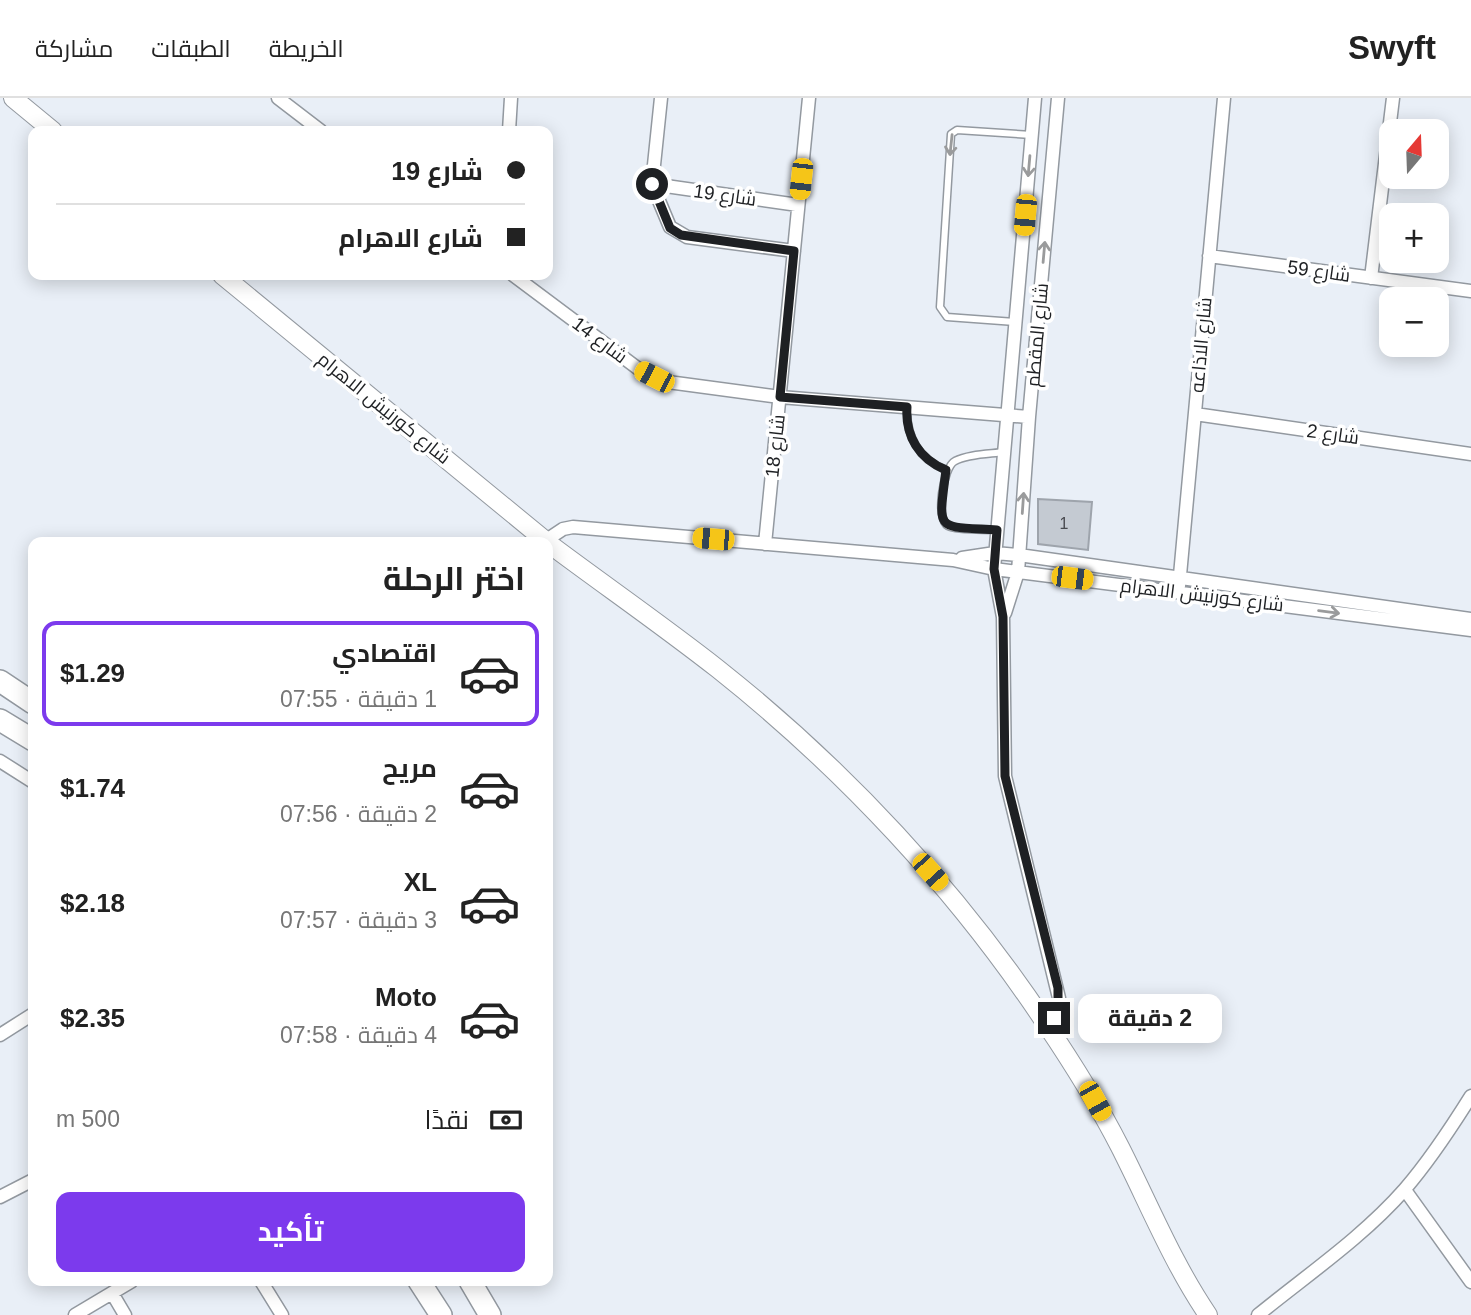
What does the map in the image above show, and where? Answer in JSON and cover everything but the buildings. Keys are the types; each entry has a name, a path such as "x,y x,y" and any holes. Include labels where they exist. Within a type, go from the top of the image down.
{"main road":[{"path":"0,681 28,700"},
{"path":"0,720 28,737"},
{"path":"422,1286 441,1315"},
{"path":"473,1286 490,1315"}],"street":[{"path":"13,98 47,126"},
{"path":"278,98 313,126"},
{"path":"509,126 511,98"},
{"path":"661,98 652,184 670,228 681,235 794,251"},
{"name":"شارع 18","path":"765,544 809,98"},
{"name":"شارع المقطم","path":"1003,617 994,569 1035,98"},
{"name":"شارع المقطم","path":"1003,617 1018,572 1058,98"},
{"name":"شارع الاذاعه","path":"1178,592 1224,98"},
{"path":"1371,278 1393,98"},
{"name":"شارع 19","path":"652,184 798,205"},
{"name":"شارع 59","path":"1209,256 1471,292"},
{"name":"شارع كورنيش الاهرام","path":"228,280 541,537"},
{"name":"شارع 14","path":"520,280 640,370 683,386 780,397 1029,417"},
{"name":"شارع 2","path":"1195,414 1471,454"},
{"path":"553,537 563,529 573,527 953,560"},
{"name":"شارع كورنيش الاهرام","path":"553,546 718,669 838,776 912,852 976,926 1048,1026 1104,1117 1170,1252 1208,1315"},
{"name":"شارع كورنيش الاهرام","path":"953,560 995,553 1019,555 1471,619"},
{"name":"شارع كورنيش الاهرام","path":"953,560 994,569 1471,630"},
{"path":"1003,617 1005,776 1058,988 1058,1009 1048,1026"},
{"path":"0,761 28,779"},
{"path":"0,1034 28,1017"},
{"path":"1258,1315 1357,1235 1405,1190 1446,1137 1471,1096"},
{"path":"0,1197 28,1183"},
{"path":"1405,1190 1471,1282"},
{"path":"75,1315 124,1286"},
{"path":"264,1286 282,1315"},
{"path":"112,1293 125,1315"}],"lane":[{"path":"1015,322 947,317 940,307 951,134 957,130 1032,135"},
{"path":"907,407 908,427 915,446 929,461 946,470"},
{"path":"997,530 950,527 943,522 940,513 946,470 951,464 961,459 1004,452"}],"route":[{"path":"652,184 670,228 681,235 794,251 780,397 907,407 908,427 915,446 929,461 946,470 940,513 943,522 950,527 997,530 994,569 1003,617 1005,776 1058,988 1058,1009 1054,1018"}]}
